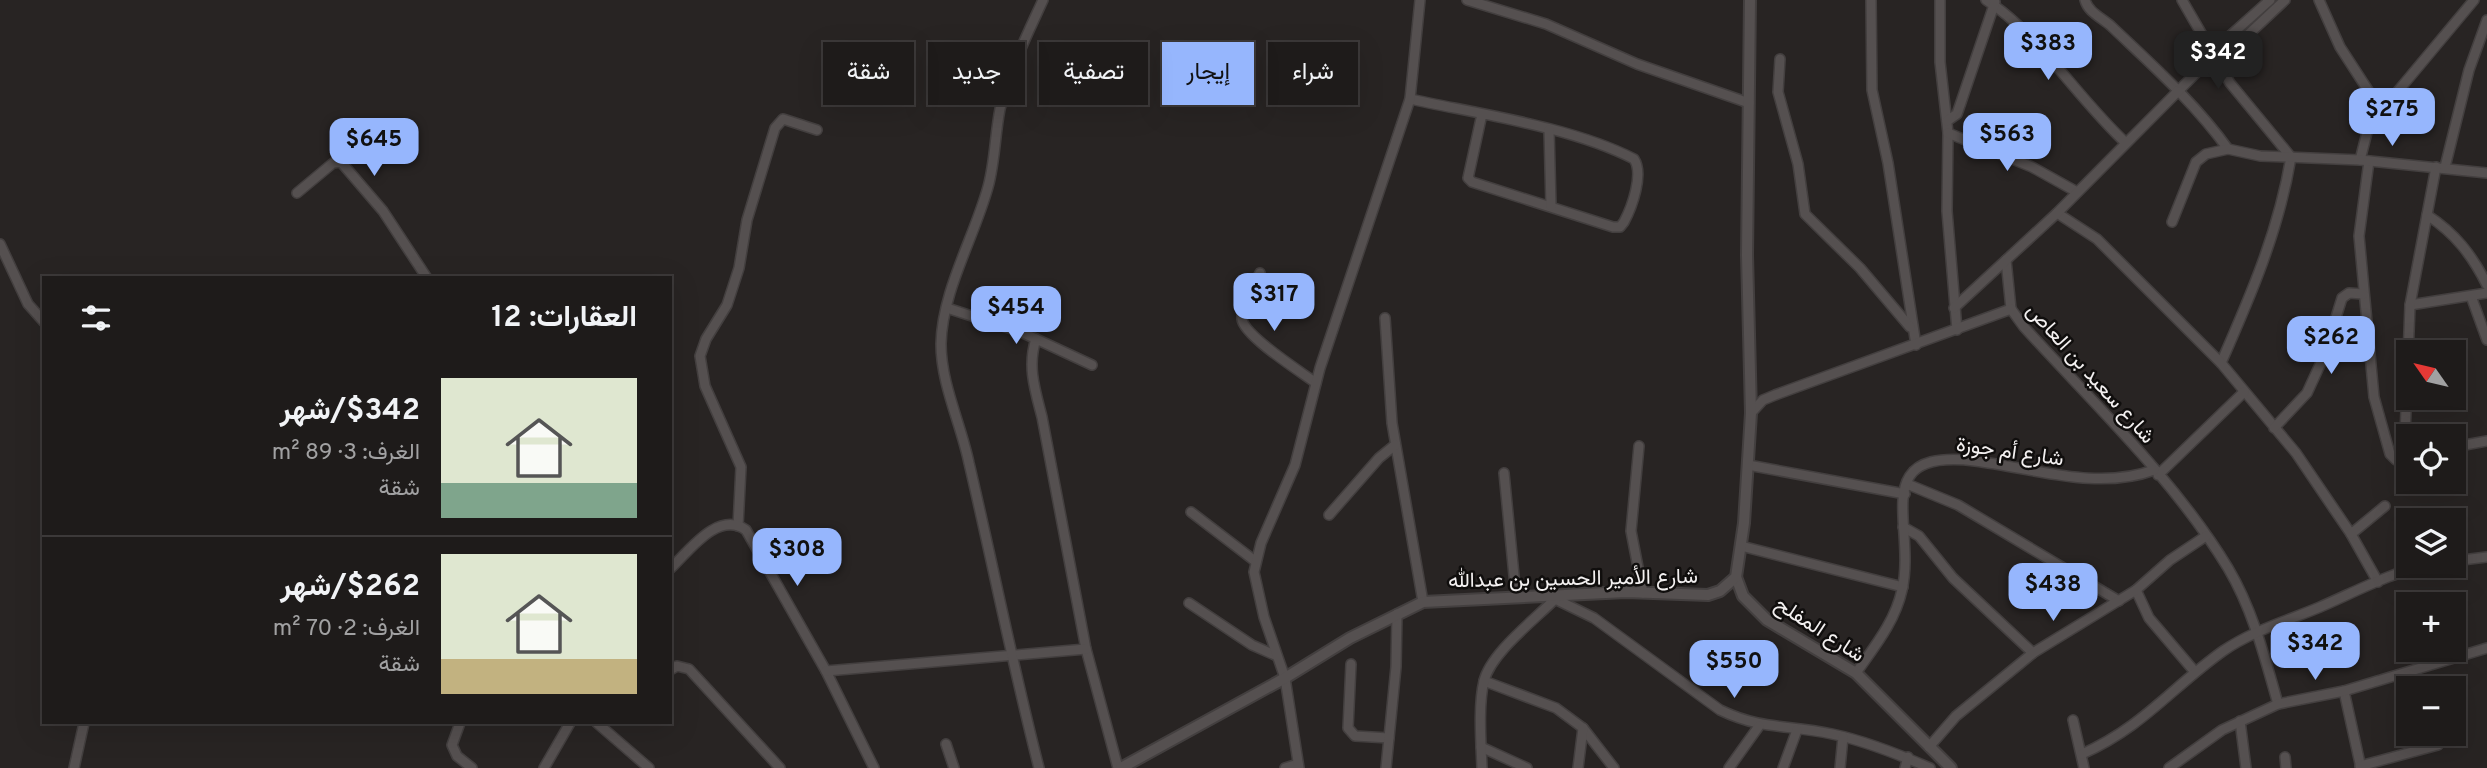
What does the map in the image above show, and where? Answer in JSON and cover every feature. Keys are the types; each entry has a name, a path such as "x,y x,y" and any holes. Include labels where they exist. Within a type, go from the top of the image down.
{"street":[{"path":"1039,768 1010,656 966,449 943,368 942,329 988,186 1006,90 1043,0"},
{"path":"1285,768 1298,766 1285,678 1257,594 1255,561 1295,465 1316,383 1410,99 1420,0"},
{"path":"1467,0 1546,24 1648,68 1749,103"},
{"path":"1736,577 1741,547 1751,413 1747,255 1751,0"},
{"path":"1871,0 1872,90 1895,210 1911,327 1916,345"},
{"path":"1940,0 1940,62 1948,133 1947,211 1957,330"},
{"path":"2085,0 2088,9 2109,24 2178,91 2228,149"},
{"path":"2182,0 2214,51 2230,83 2291,157 2284,197 2269,249 2221,362"},
{"path":"1954,308 2057,213 2214,51 2270,0"},
{"path":"2197,71 2219,62 2285,0"},
{"path":"2319,0 2340,47 2375,101 2365,161 2359,236 2363,294 2380,423 2393,459 2396,458"},
{"path":"2375,101 2388,103 2474,0"},
{"path":"1947,121 1957,114 1992,2 2024,31 2096,115 2126,143"},
{"path":"2405,424 2410,304 2427,215 2469,70 2487,20"},
{"path":"1780,59 1777,92 1798,164 1805,214 1860,268 1911,327"},
{"path":"1410,99 1482,114 1549,131 1634,159 1638,168 1628,215 1620,227 1478,186 1468,178 1482,114"},
{"path":"738,526 741,467 705,386 700,356 706,339 727,306 739,268 747,220 775,128 783,119 817,130"},
{"path":"1549,131 1551,206"},
{"path":"1948,133 2032,167 2077,192"},
{"path":"2172,222 2196,162 2206,154 2228,149 2260,156 2365,161 2487,173"},
{"path":"298,193 333,163 341,162 383,211 426,276"},
{"path":"2057,213 2097,239 2221,362 2296,453 2351,534 2378,582"},
{"path":"2427,215 2453,233 2477,265 2487,285"},
{"path":"0,244 28,304 42,320"},
{"path":"2006,260 2011,309"},
{"path":"1260,273 1242,312 1242,322 1250,334 1316,383"},
{"path":"2274,428 2307,393 2324,356 2342,298 2349,293 2363,294"},
{"path":"2410,304 2487,293"},
{"path":"2471,296 2487,341"},
{"path":"947,308 1036,338 1092,365"},
{"name":"شارع سعيد بن العاص","path":"1751,413 1763,400 1775,395 2011,309 2024,327 2156,473 2229,570 2258,632 2278,704"},
{"path":"1385,318 1395,445 1423,601"},
{"path":"1036,338 1032,357 1032,382 1042,417 1086,649 1120,768"},
{"path":"2156,473 2244,392"},
{"path":"2466,445 2487,441"},
{"path":"1329,515 1395,445"},
{"path":"1639,446 1631,531 1643,593"},
{"name":"شارع أم جوزة","path":"1906,489 1918,465 1950,459 2077,478 2119,479 2156,473"},
{"path":"1748,465 1906,489 1958,505 2119,601"},
{"path":"1504,473 1516,596"},
{"path":"1856,673 1887,629 1898,607 1903,587 1906,489"},
{"path":"2351,534 2385,506"},
{"path":"1191,512 1255,561"},
{"path":"672,567 716,528 724,525 738,526 750,534 826,671 874,768"},
{"path":"1903,527 1919,536 1953,578 2033,653"},
{"path":"1929,747 1956,716 2033,653 2136,590 2170,560 2206,536"},
{"path":"1741,547 1903,587"},
{"path":"2466,560 2487,557"},
{"path":"2082,754 2111,741 2145,718 2226,649 2258,632 2396,576"},
{"name":"شارع الأمير الحسين بن عبدالله","path":"1120,768 1423,601 1643,593 1708,595 1720,591 1736,577"},
{"name":"شارع المفلح","path":"1736,577 1743,596 1766,620 1856,673 1947,767"},
{"path":"2136,590 2149,618 2195,673"},
{"path":"1482,768 1484,681 1491,666 1557,596 1594,618 1720,710 1759,726 1843,737 1908,757 1930,768"},
{"path":"1189,603 1252,645 1277,656"},
{"path":"1385,768 1396,667 1396,614"},
{"path":"826,671 1086,649"},
{"path":"2169,768 2199,745 2240,720 2278,704 2344,691 2486,651"},
{"path":"1351,664 1348,728 1355,736 1389,738"},
{"path":"672,669 683,666 695,675 780,768"},
{"path":"1484,681 1556,708 1583,728 1614,768"},
{"path":"2344,691 2361,767 2434,746"},
{"path":"2073,720 2084,768"},
{"path":"2240,720 2246,768"},
{"path":"74,768 84,724"},
{"path":"460,724 452,745 457,756 472,768"},
{"path":"544,768 569,724"},
{"path":"604,725 643,766"},
{"path":"1729,768 1759,726"},
{"path":"1578,768 1583,728"},
{"path":"1783,768 1797,730"},
{"path":"1840,768 1843,737"},
{"path":"946,744 954,768"},
{"path":"1481,747 1528,768"},
{"path":"1905,768 1908,757"},
{"path":"2285,757 2287,768"}]}
